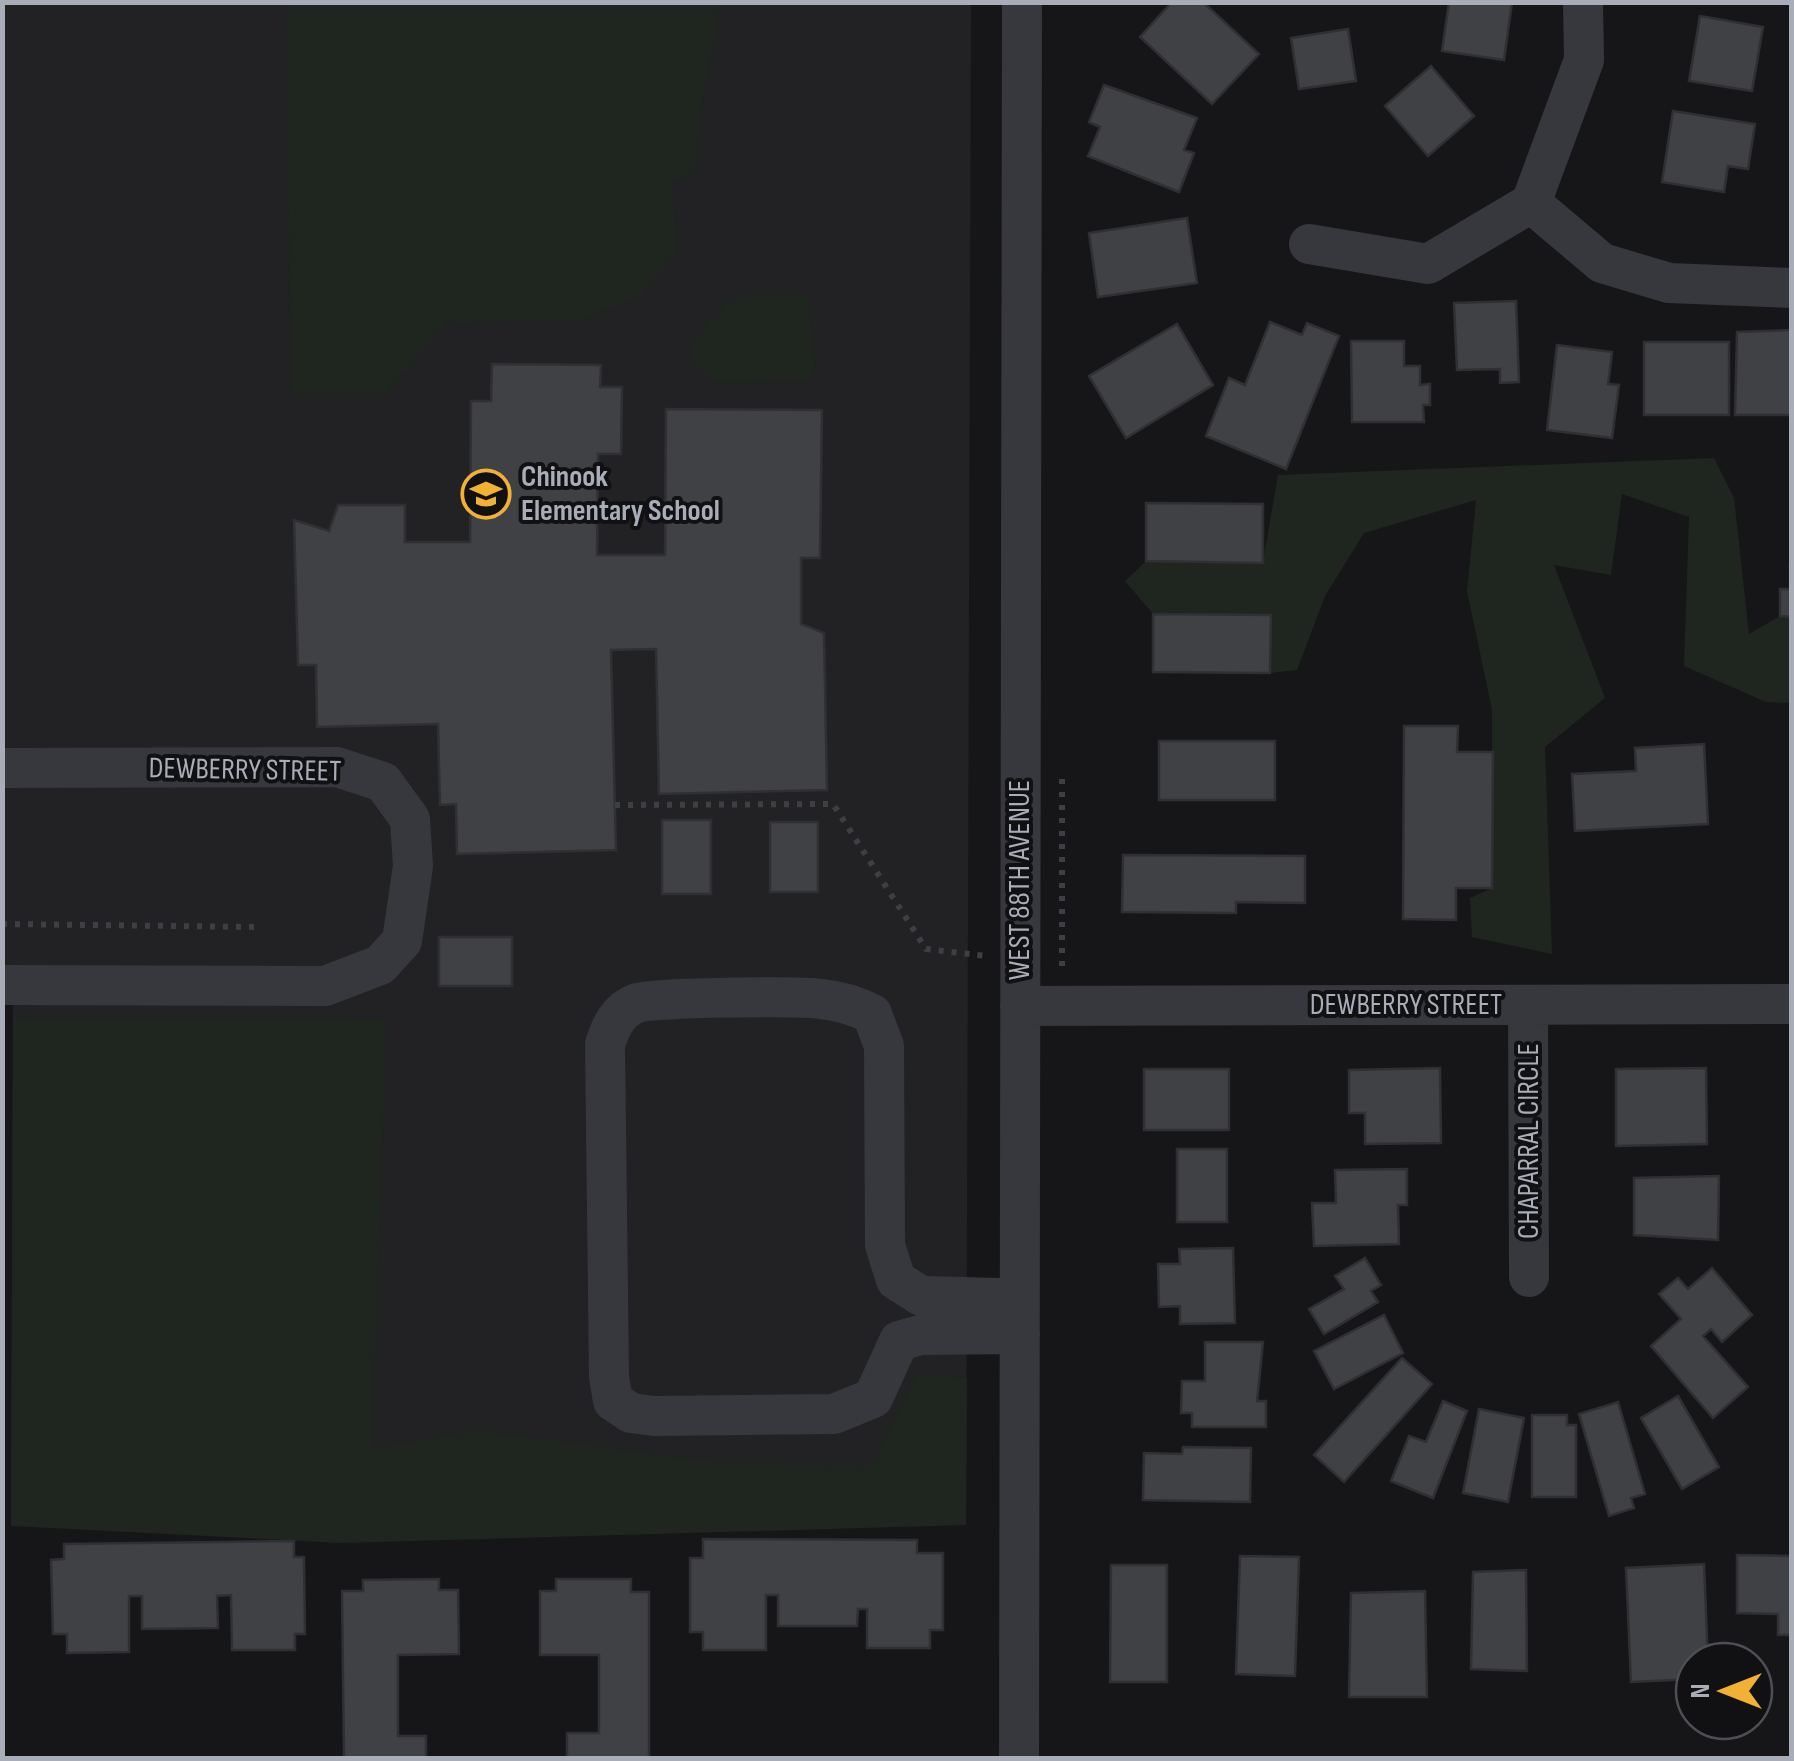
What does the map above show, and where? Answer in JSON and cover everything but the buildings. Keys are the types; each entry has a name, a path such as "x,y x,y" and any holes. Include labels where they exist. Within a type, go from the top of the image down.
{"street":[{"name":"WEST 88TH AVENUE","path":"1019,1758 1000,1307 1020,1006 1022,2"},
{"path":"1309,244 1428,264 1531,203 1584,60 1584,2"},
{"path":"1531,203 1602,263 1670,283 1792,288"},
{"name":"DEWBERRY STREET","path":"2,768 336,766 383,782 410,819 412,866 402,941 380,965 325,986 2,984"},
{"path":"817,998 852,1004 872,1014 884,1046 885,1245 896,1280 920,1296 1000,1307 899,1341 874,1398 834,1414 654,1416 631,1413 613,1401 609,1377 605,1044 614,1020 638,1002 675,1001 817,998"},
{"name":"DEWBERRY STREET","path":"1020,1006 1792,1004"},
{"name":"CHAPARRAL CIRCLE","path":"1528,1005 1529,1277"}],"path":[{"path":"615,805 833,804 926,949 973,956 1062,954"},
{"path":"2,924 260,927"}],"shaded area":[{"name":"Chinook Elementary School","path":"2,3 971,4 966,1525 11,1526 13,986 2,985"},
{"path":"286,3 721,3 701,109 695,174 672,181 678,252 642,295 581,320 447,323 386,393 291,394"},
{"path":"807,295 816,370 806,381 715,383 691,359 691,342 734,297"},
{"path":"1714,458 1734,498 1749,634 1780,616 1791,617 1791,703 1766,702 1684,666 1689,517 1622,494 1611,575 1554,565 1605,698 1545,747 1552,954 1472,937 1470,898 1492,888 1492,710 1467,591 1476,500 1364,533 1325,596 1297,670 1270,673 1270,615 1153,614 1125,581 1146,561 1263,562 1278,475"},
{"path":"13,1017 386,1020 372,1449 476,1430 727,1464 871,1465 917,1375 967,1378 966,1525 341,1543 11,1526"}],"place":[{"name":"Chinook Elementary School","path":"486,494"}]}
